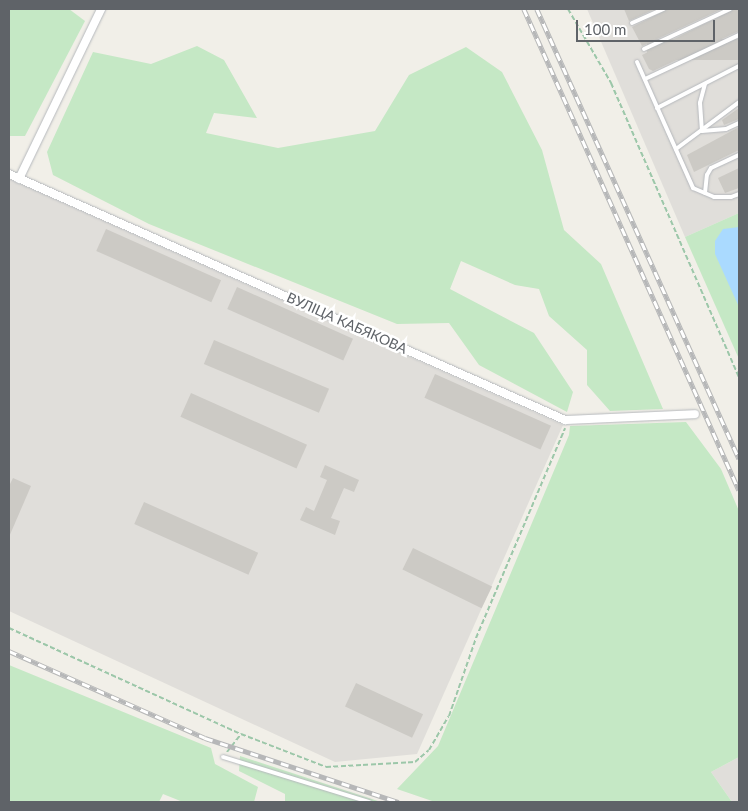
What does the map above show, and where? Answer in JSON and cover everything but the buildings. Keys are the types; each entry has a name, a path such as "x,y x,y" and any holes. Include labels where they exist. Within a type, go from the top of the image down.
{"street":[{"path":"20,179 101,9"},
{"name":"ВУЛІЦА КАБЯКОВА","path":"9,174 565,420 695,414"}],"lane":[{"path":"632,24 664,9"},
{"path":"644,49 730,9"},
{"path":"645,79 739,35"},
{"path":"637,62 693,188 714,197 731,197 739,194"},
{"path":"658,108 739,66"},
{"path":"702,131 700,103 705,84"},
{"path":"676,149 739,102"},
{"path":"702,131 726,129 739,124"},
{"path":"705,193 707,175 711,168 739,155"},
{"path":"223,758 369,802"}],"path":[{"path":"568,9 611,83 739,377"},
{"path":"9,628 241,734 326,766 416,762 429,750 450,716 476,638 565,434 565,420"},
{"path":"223,758 241,734"}],"shaded area":[{"path":"587,9 739,9 739,213 685,237"},
{"path":"9,179 563,425 417,754 335,762 9,611"},
{"path":"739,757 739,802 732,802 711,772"}],"green space":[{"path":"9,9 69,9 85,21 25,136 9,136"},
{"path":"197,46 224,60 257,118 214,113 206,133 278,148 375,131 409,75 466,47 502,72 542,150 564,230 601,264 663,409 610,411 587,385 587,350 549,316 539,289 515,285 461,261 450,289 534,333 573,392 567,412 479,365 449,323 397,324 149,224 53,175 47,152 93,52 151,64"},
{"path":"739,213 739,359 685,237"},
{"path":"686,422 721,469 739,511 739,757 711,772 732,802 435,802 397,789 438,746 569,435 570,426"},
{"path":"9,665 211,748 215,764 258,787 254,802 183,802 163,794 159,802 9,802"},
{"path":"240,756 381,802 285,802 285,794 239,771"}],"water":[{"path":"739,227 739,307 715,254 715,241 723,229"}],"railway":[{"path":"524,9 739,490"},
{"path":"537,9 739,459"},
{"path":"9,651 205,738 399,802"}]}
